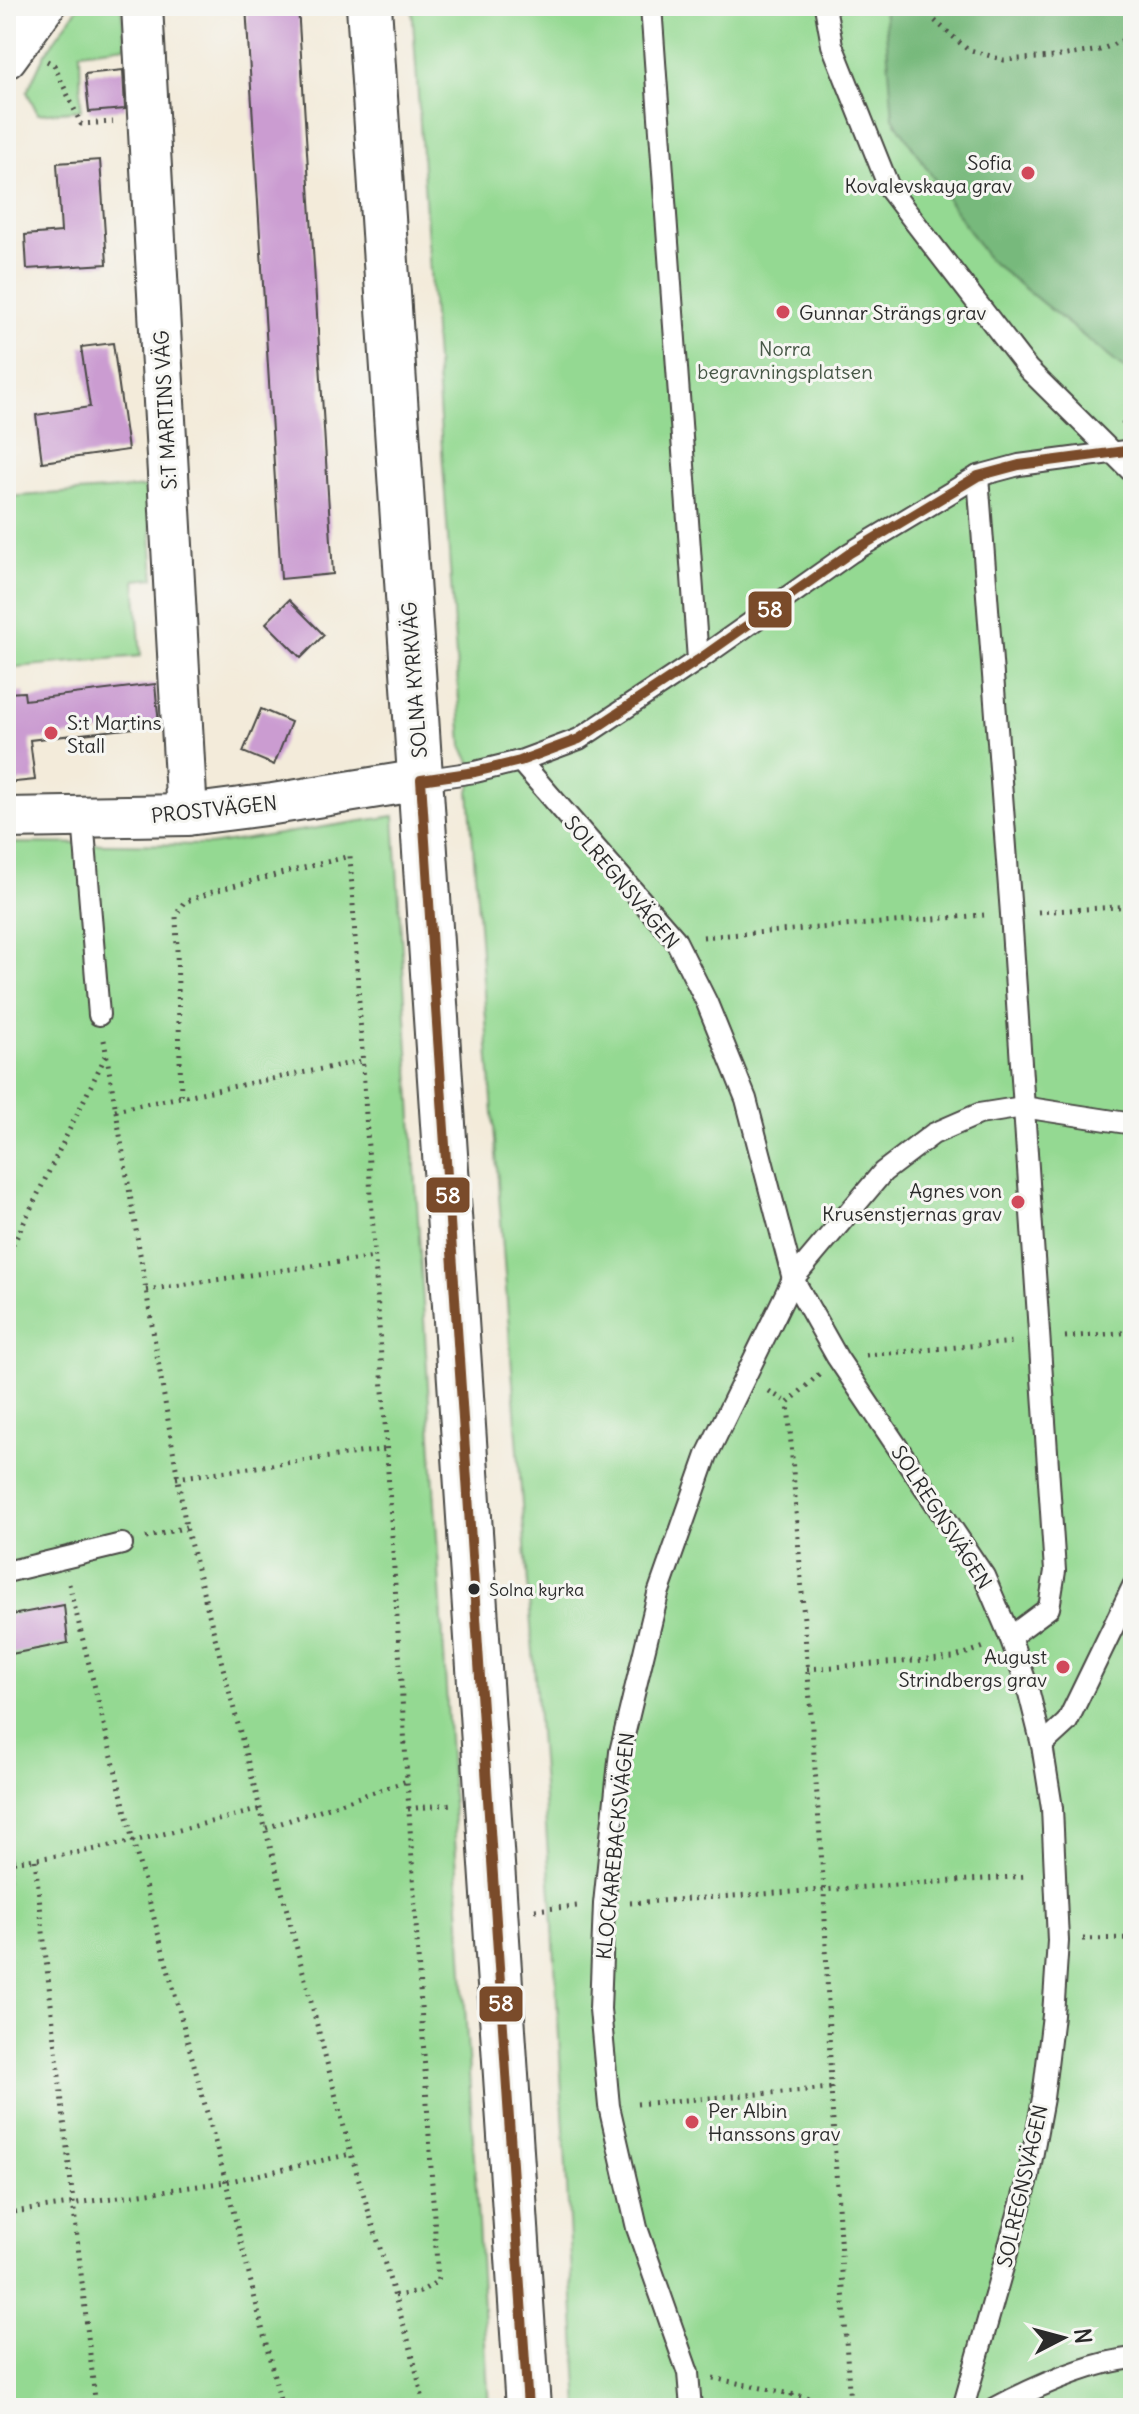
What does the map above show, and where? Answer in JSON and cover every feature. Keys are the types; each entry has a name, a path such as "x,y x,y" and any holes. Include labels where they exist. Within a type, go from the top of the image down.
{"street":[{"path":"12,50 44,6"},
{"name":"S:T MARTINS VÄG","path":"142,6 187,815"},
{"name":"SOLNA KYRKVÄG","path":"369,6 528,2408"},
{"name":"PROSTVÄGEN","path":"6,818 187,815 421,780"}],"lane":[{"path":"651,6 698,660"},
{"path":"825,6 832,45 890,190 1028,369 1123,451 1133,473"},
{"path":"421,780 520,761 579,739 850,553 978,476 1019,465 1123,451"},
{"path":"978,476 1055,1571 1049,1608 1010,1637"},
{"name":"SOLREGNSVÄGEN","path":"520,761 675,939 707,1003 746,1099 793,1279 837,1357 984,1576 1027,1685 1042,1745 1052,1808 1058,1941 1053,2015 1043,2098 1028,2179 963,2408"},
{"path":"83,818 99,1015"},
{"name":"KLOCKAREBACKSVÄGEN","path":"691,2408 688,2373 637,2228 609,2106 600,2009 604,1904 620,1752 658,1594 707,1455 793,1279 883,1172 933,1134 979,1114 1023,1107 1133,1124"},
{"path":"6,1572 122,1544"},
{"path":"1042,1745 1067,1722 1133,1586"},
{"path":"995,2408 1031,2390 1115,2360 1133,2358"}],"path":[{"path":"930,6 933,19 967,49 1004,60 1100,50 1133,36"},
{"path":"12,50 54,65 81,124 150,118"},
{"path":"181,1095 176,915 184,902 221,889 350,856 438,2281 420,2292 394,2296"},
{"path":"675,939 1133,906"},
{"path":"6,1259 106,1054 186,1527 351,2154 411,2349 425,2408"},
{"path":"115,1110 362,1061"},
{"path":"146,1290 374,1257"},
{"path":"850,2406 831,2088 824,1891 788,1403 837,1357 1133,1332"},
{"path":"176,1478 388,1449"},
{"path":"122,1544 186,1527"},
{"path":"63,1559 133,1841 226,2182 282,2408"},
{"path":"807,1669 953,1658 1010,1637"},
{"path":"266,1828 407,1781"},
{"path":"408,1809 453,1803"},
{"path":"6,1862 35,1860 133,1841 261,1809"},
{"path":"35,1860 96,2408"},
{"path":"522,1911 1055,1874"},
{"path":"1058,1941 1133,1938"},
{"path":"609,2106 831,2088"},
{"path":"6,2213 226,2182 351,2154"},
{"path":"688,2373 859,2408"},
{"path":"792,2394 793,2408"}],"green space":[{"path":"79,6 121,6 126,46 80,52 81,110 38,114 27,92 44,55"},
{"name":"Norra begravningsplatsen","path":"412,6 1133,6 1133,2408 579,2408 552,1908 469,791 475,772 462,746"},
{"path":"884,6 1133,6 1133,376 988,259 893,118"},
{"path":"148,487 154,578 135,580 141,656 6,668 6,497"},
{"path":"394,816 489,2408 6,2408 6,843 210,845"}],"building":[{"path":"246,6 298,6 333,574 281,579"},
{"path":"123,70 125,109 89,112 85,74"},
{"path":"100,160 107,264 27,269 25,235 61,232 57,163"},
{"path":"113,343 128,450 42,462 36,415 90,407 81,347"},
{"path":"289,600 324,635 301,658 266,623"},
{"name":"S:t Martins Stall","path":"155,684 159,725 30,740 35,780 6,783 6,693 24,692 25,700"},
{"path":"261,709 291,722 274,765 243,752"},
{"path":"64,1605 68,1643 6,1655 6,1616"}],"transit line":[{"name":"58","path":"528,2408 421,780 520,761 579,739 850,553 978,476 1019,465 1133,450"}],"place":[{"name":"Sofia Kovalevskaya grav","path":"1028,173"},
{"name":"Gunnar Strängs grav","path":"783,312"},
{"name":"S:t Martins Stall","path":"51,733"},
{"name":"Agnes von Krusenstjernas grav","path":"1018,1202"},
{"name":"Solna kyrka","path":"474,1589"},
{"name":"August Strindbergs grav","path":"1063,1667"},
{"name":"Per Albin Hanssons grav","path":"692,2122"}]}
